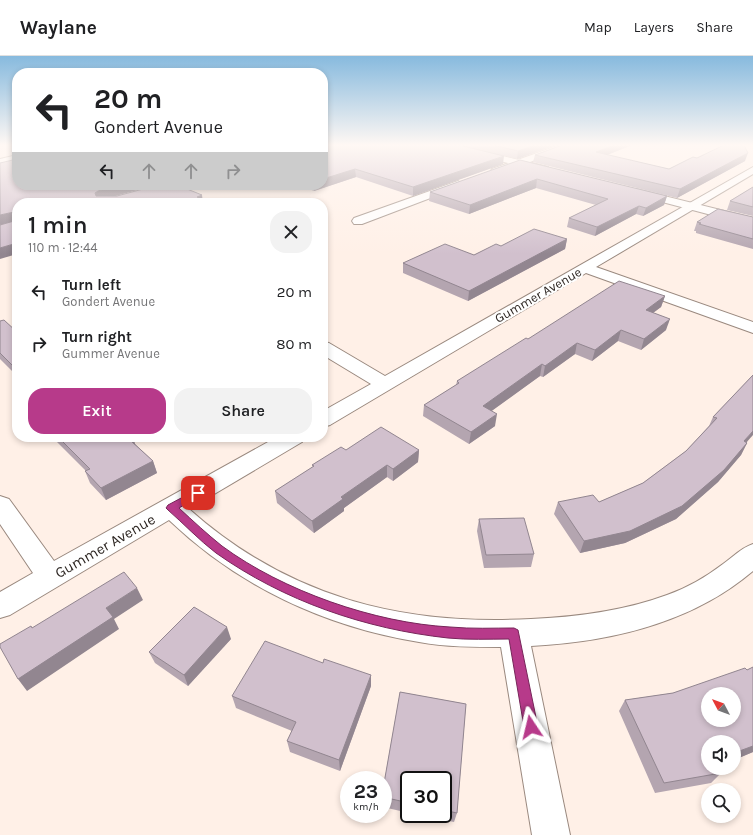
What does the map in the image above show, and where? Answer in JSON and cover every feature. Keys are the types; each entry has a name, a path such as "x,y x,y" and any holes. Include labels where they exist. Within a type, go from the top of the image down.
{"street":[{"path":"358,221 466,181"},
{"name":"Gummer Avenue","path":"328,417 734,181"},
{"path":"624,189 753,222"},
{"path":"584,268 753,328"},
{"path":"328,350 386,384"},
{"name":"Gummer Avenue","path":"0,606 285,442"},
{"path":"0,506 50,577"},
{"path":"172,508 218,549 249,569 296,593 345,612 396,626 449,633 514,634 542,632 615,622 668,608 708,589 742,566 753,555"},
{"path":"514,634 551,835"}],"building":[{"path":"0,181 12,181 12,190 102,190 95,193 96,196 117,196 139,190 190,190 202,195 197,197 199,198 12,198 12,212 0,215"},
{"path":"395,181 430,181 413,187"},
{"path":"460,181 531,181 470,205 430,192"},
{"path":"545,181 607,181 667,196 646,208 639,206 597,227 569,218 608,199"},
{"path":"647,181 694,181 680,189"},
{"path":"753,187 753,207 730,201"},
{"path":"718,209 753,217 753,239 699,224 701,223 697,222"},
{"path":"12,222 12,244 0,248 0,225"},
{"path":"534,229 567,239 469,291 403,263 445,244 474,255 496,244 501,246"},
{"path":"619,281 665,296 646,310 670,319 644,339 621,330 595,350 577,343 545,366 542,364 483,406 497,414 471,432 424,405 459,383 457,381 526,338 528,339"},
{"path":"4,320 12,327 12,365 0,353 0,321"},
{"path":"753,375 753,431 744,441 747,443 724,470 682,506 630,531 584,541 558,502 593,495 599,502 643,483 686,451 717,418 713,417"},
{"path":"381,427 419,450 393,469 387,465 341,497 343,499 312,521 275,491 341,447 346,450"},
{"path":"63,442 132,442 153,461 101,488 85,471 90,469"},
{"path":"524,518 534,554 486,555 479,519"},
{"path":"124,572 137,588 106,608 113,617 18,679 0,647 0,644 31,626 32,628"},
{"path":"194,607 227,627 184,675 149,652"},
{"path":"265,641 323,663 324,659 371,675 339,760 287,741 296,722 232,696"},
{"path":"753,667 753,746 741,750 741,735 701,735 701,775 710,775 664,783 625,700 673,693 745,668 747,670"},
{"path":"400,692 466,704 457,813 452,812 452,771 400,771 400,801 392,799 392,771 386,771"}],"route":[{"path":"198,493 172,508 218,549 249,569 296,593 345,612 396,626 449,633 514,634 531,727"}]}
